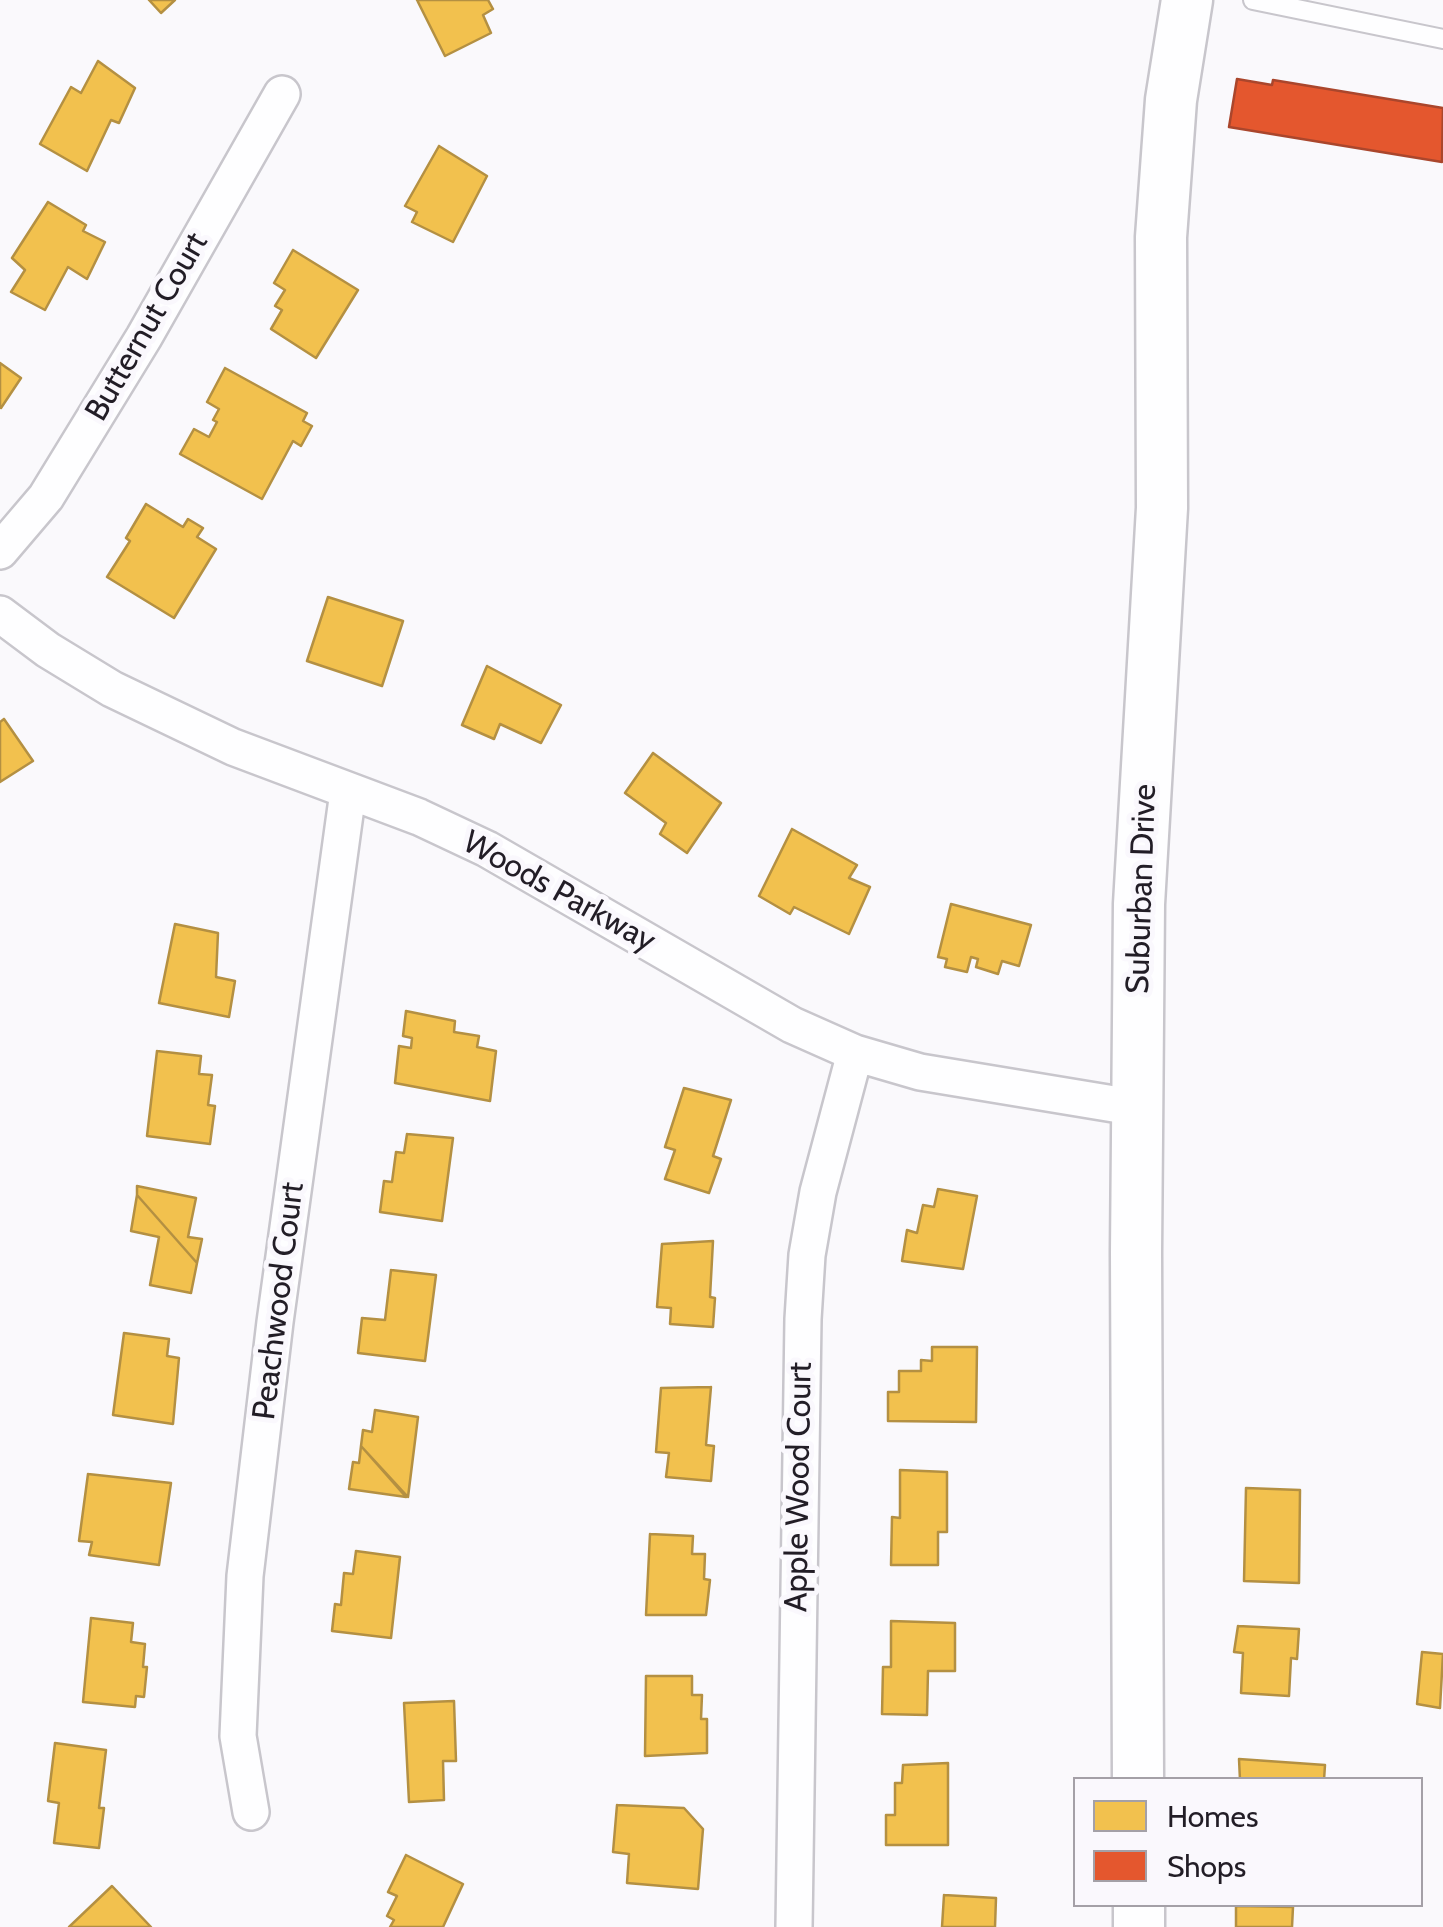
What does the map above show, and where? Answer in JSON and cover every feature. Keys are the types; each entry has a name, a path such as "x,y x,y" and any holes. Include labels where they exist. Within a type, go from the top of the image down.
{"main road":[{"name":"Suburban Drive","path":"1138,1777 1138,904 1162,508 1162,237 1170,100 1187,0"}],"street":[{"name":"Butternut Court","path":"0,551 46,497 144,337 282,94"},
{"name":"Woods Parkway","path":"0,614 112,690 232,747 419,817 487,848 792,1026 855,1052 920,1072 1138,1108"},
{"name":"Peachwood Court","path":"251,1812 238,1736 245,1576 275,1322 348,792"},
{"name":"Apple Wood Court","path":"794,1927 802,1319 818,1192 855,1052"}],"lane":[{"path":"1253,0 1443,40"}],"building: Homes":[{"path":"149,0 175,0 161,13"},
{"path":"417,0 488,0 493,9 483,15 491,33 445,56"},
{"path":"98,61 135,88 119,123 111,120 87,171 40,144 71,87 81,93"},
{"path":"439,146 487,176 453,242 412,222 417,212 405,206"},
{"path":"48,202 86,225 83,231 105,242 87,279 68,267 45,310 11,292 25,270 12,258"},
{"path":"293,250 358,290 316,358 271,329 282,310 275,306 285,290 274,283"},
{"path":"0,363 21,378 1,408 0,407"},
{"path":"225,368 307,413 303,421 312,426 301,446 293,441 262,499 180,454 194,429 209,437 217,422 213,420 219,409 207,402"},
{"path":"146,504 183,527 188,519 203,528 197,537 216,549 174,618 107,577 130,541 126,538"},
{"path":"328,597 403,621 382,686 307,661"},
{"path":"487,666 561,705 541,743 500,724 494,739 462,725"},
{"path":"4,719 33,761 0,782 0,722"},
{"path":"653,753 721,803 687,853 660,834 666,823 625,793"},
{"path":"792,829 857,865 849,878 870,887 849,934 794,907 790,914 759,896"},
{"path":"951,904 1031,925 1019,966 1002,961 998,974 976,967 978,959 971,957 967,972 945,967 947,959 938,957"},
{"path":"175,924 218,933 216,977 235,981 229,1017 159,1003"},
{"path":"406,1011 455,1021 454,1032 479,1036 477,1047 496,1051 490,1101 395,1083 399,1046 411,1048 412,1038 403,1036"},
{"path":"157,1051 201,1056 199,1074 212,1075 208,1105 215,1106 210,1144 147,1136"},
{"path":"684,1088 731,1100 713,1156 721,1159 709,1193 665,1179 675,1150 665,1147"},
{"path":"407,1134 453,1138 442,1221 380,1212 384,1181 392,1182 396,1152 404,1153"},
{"path":"137,1186 196,1198 188,1237 202,1239 197,1263 137,1195"},
{"path":"938,1189 977,1196 963,1269 902,1261 907,1230 917,1233 923,1205 934,1207"},
{"path":"137,1195 197,1263 191,1293 150,1285 159,1237 131,1231"},
{"path":"713,1241 713,1327 670,1324 671,1308 657,1307 662,1244"},
{"path":"391,1270 436,1275 425,1361 358,1353 362,1318 385,1320"},
{"path":"124,1333 169,1339 167,1356 179,1358 173,1424 113,1415"},
{"path":"932,1347 977,1347 976,1422 888,1421 888,1392 899,1392 899,1371 921,1371 921,1360 932,1361"},
{"path":"711,1387 706,1445 714,1446 711,1481 666,1477 669,1453 656,1452 661,1388"},
{"path":"375,1410 418,1417 408,1497 361,1446 363,1430 372,1432"},
{"path":"361,1446 406,1497 349,1489 353,1462 359,1463"},
{"path":"900,1470 947,1472 947,1532 938,1532 938,1565 891,1565 892,1517 900,1518"},
{"path":"88,1474 171,1483 159,1565 89,1555 92,1542 79,1541"},
{"path":"1246,1488 1300,1490 1299,1583 1244,1581"},
{"path":"650,1534 693,1536 692,1554 705,1554 704,1579 710,1580 706,1615 646,1615"},
{"path":"356,1551 400,1557 391,1638 332,1631 335,1604 341,1605 344,1573 353,1574"},
{"path":"91,1618 133,1623 131,1642 145,1644 144,1697 136,1696 135,1707 83,1702"},
{"path":"891,1621 955,1623 955,1671 928,1671 927,1715 882,1714 883,1667 891,1667"},
{"path":"1238,1626 1299,1629 1297,1659 1291,1658 1289,1696 1241,1693 1243,1653 1234,1652"},
{"path":"1422,1652 1443,1654 1440,1708 1417,1704"},
{"path":"646,1676 692,1676 692,1695 702,1695 701,1719 707,1719 707,1753 645,1756"},
{"path":"454,1701 456,1761 443,1761 444,1800 409,1802 404,1703"},
{"path":"55,1743 106,1750 99,1848 54,1843 59,1803 48,1801"},
{"path":"1239,1759 1325,1765 1324,1777 1240,1777"},
{"path":"948,1763 948,1845 886,1845 886,1815 895,1815 895,1783 902,1783 903,1765"},
{"path":"617,1805 684,1808 703,1829 698,1889 627,1883 629,1854 613,1852"},
{"path":"406,1855 463,1884 443,1927 390,1927 394,1920 387,1916 397,1896 388,1892"},
{"path":"112,1886 151,1927 69,1927"},
{"path":"944,1895 996,1898 995,1927 942,1927"},
{"path":"1236,1907 1293,1907 1292,1927 1236,1927"}],"building: Shops":[{"path":"1237,79 1272,85 1273,80 1443,108 1442,162 1229,127"}]}
